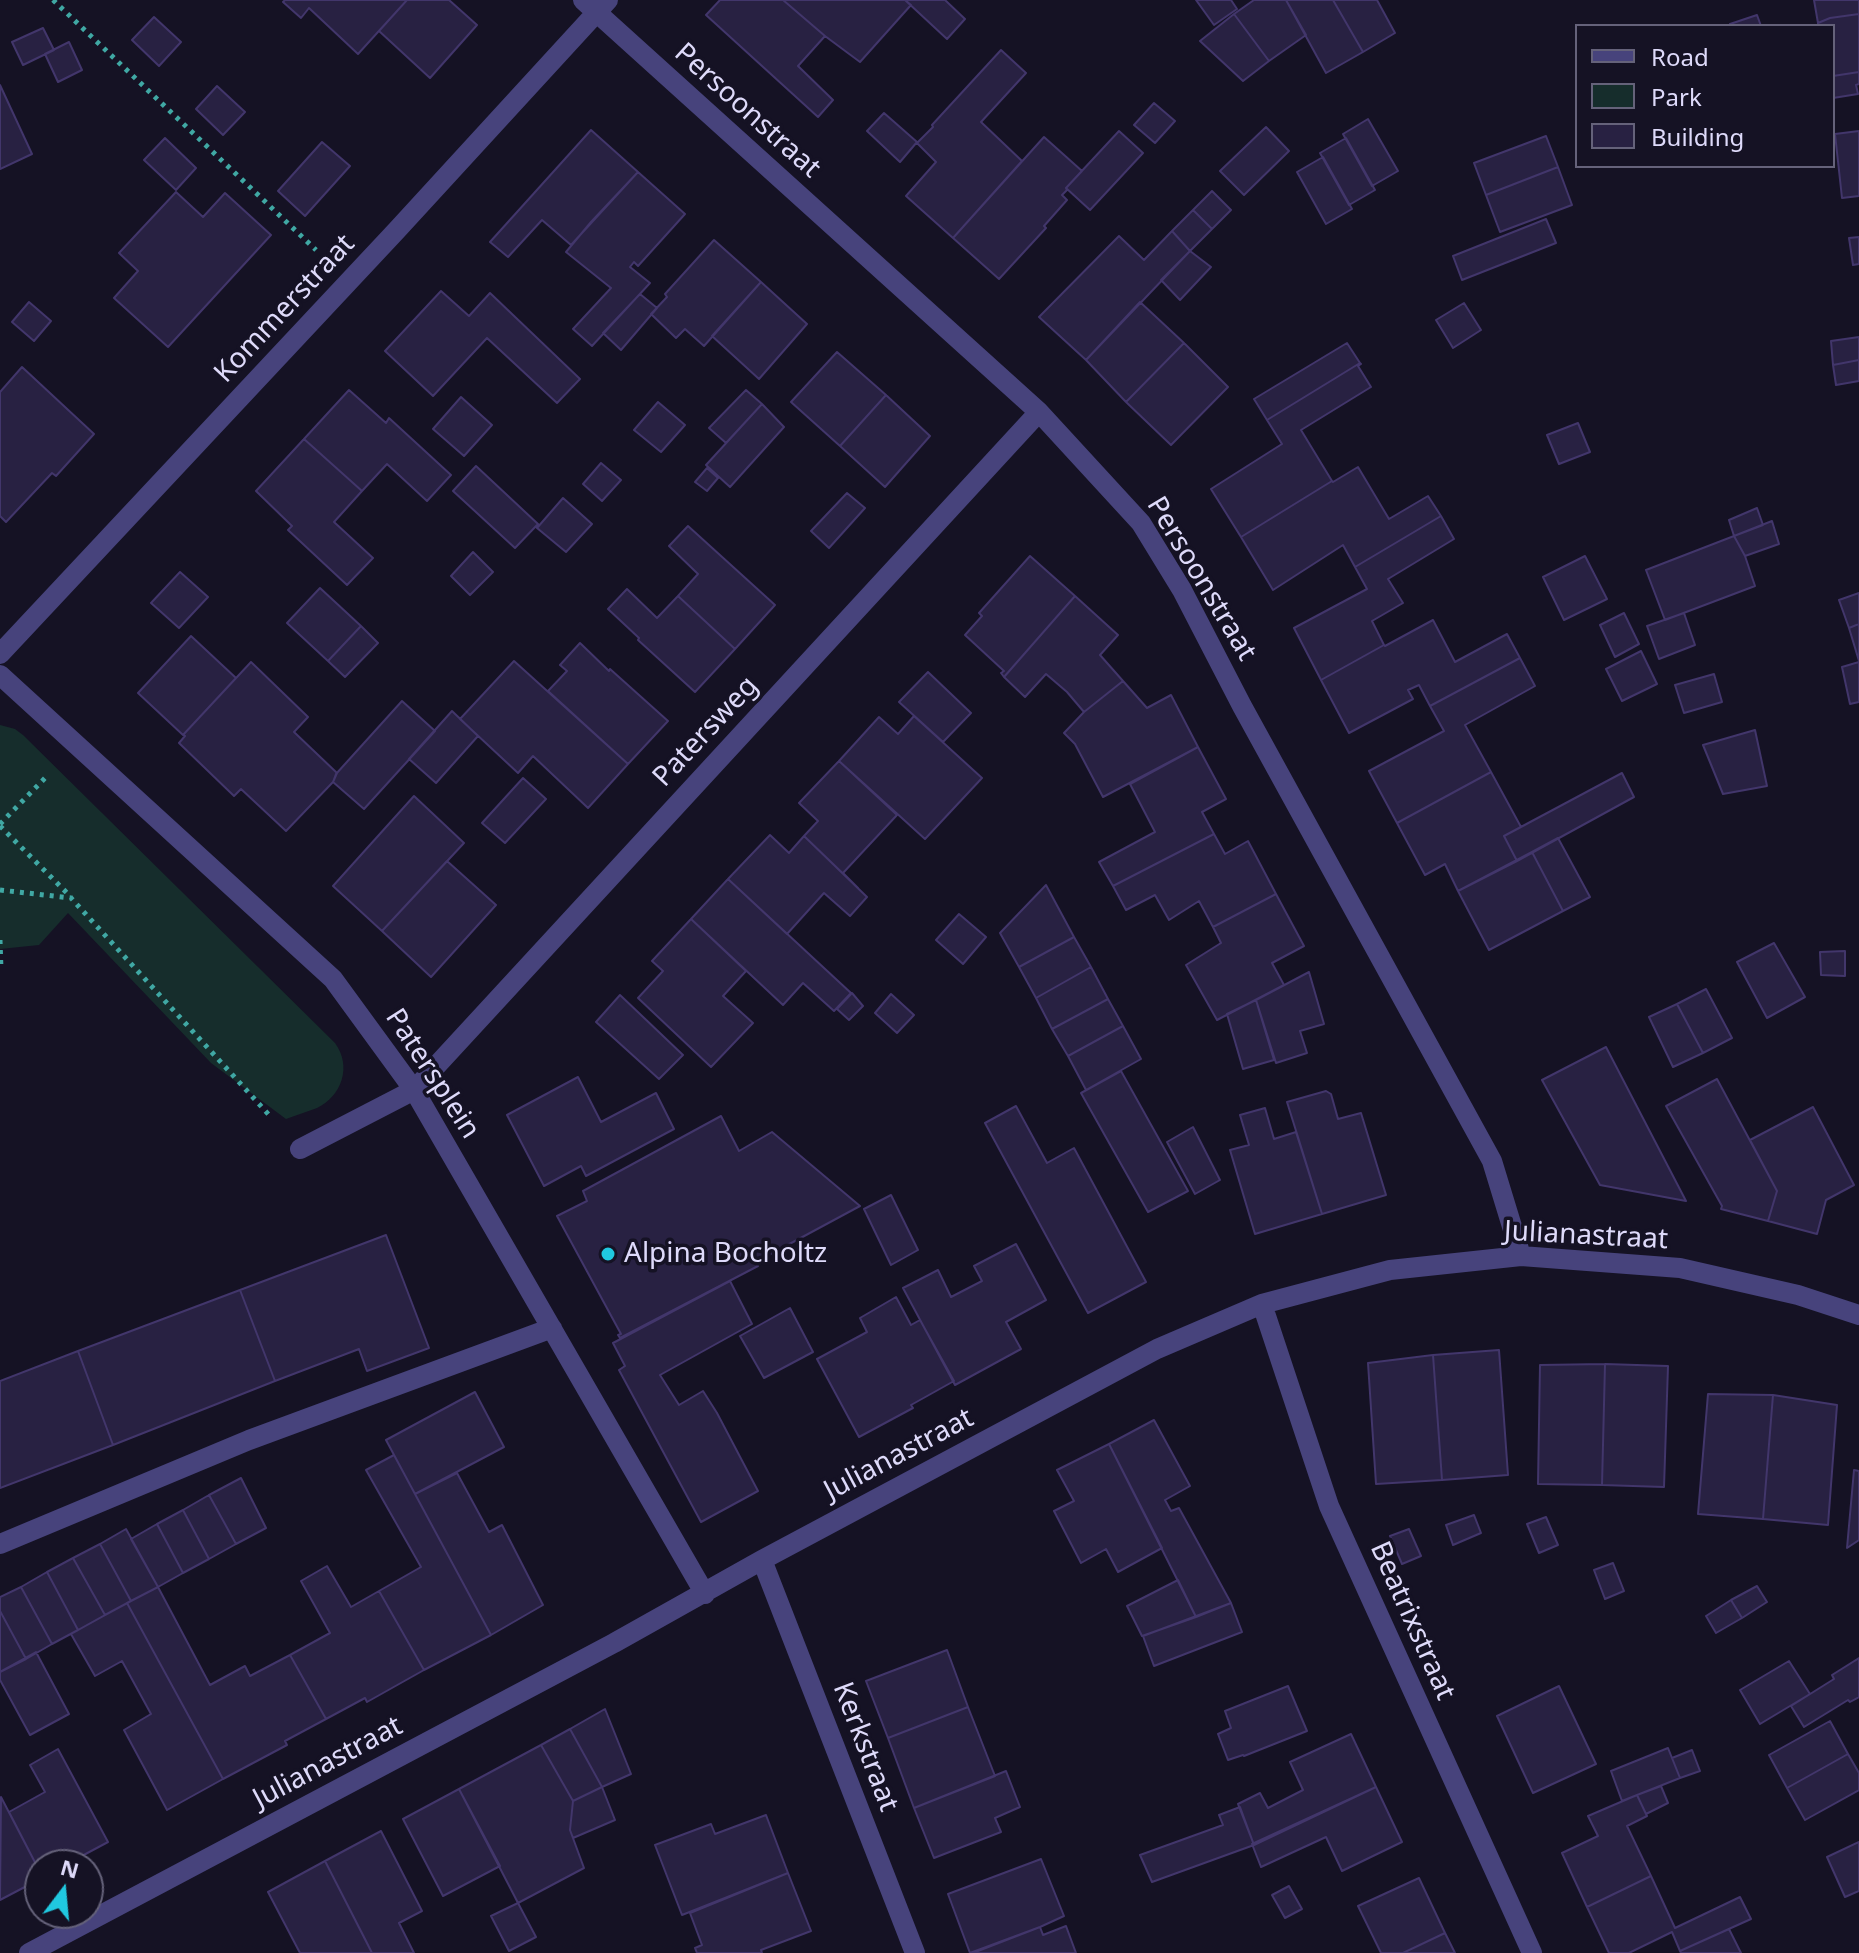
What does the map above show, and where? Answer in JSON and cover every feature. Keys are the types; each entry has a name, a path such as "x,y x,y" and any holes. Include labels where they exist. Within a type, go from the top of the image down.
{"street":[{"name":"Kommerstraat","path":"0,654 349,281 596,4"},
{"name":"Persoonstraat","path":"596,4 1039,412 1141,523 1182,590 1242,706 1492,1161 1521,1256"},
{"name":"Patersweg","path":"300,1149 414,1090 1039,412"},
{"name":"Patersplein","path":"0,675 333,979 414,1090 705,1594"},
{"name":"Julianastraat","path":"29,1953 705,1594 762,1560 1157,1349 1262,1304 1390,1270 1521,1256 1680,1268 1798,1295 1859,1315"},
{"name":"Beatrixstraat","path":"1262,1304 1329,1506 1532,1953"},
{"path":"0,1544 249,1440 552,1328"},
{"name":"Kerkstraat","path":"762,1560 915,1953"}],"path":[{"path":"53,0 349,281"},
{"path":"77,746 0,825 71,898 300,1149"},
{"path":"0,890 71,898"},
{"path":"0,940 1,970"}],"green space":[{"path":"0,725 23,735 335,1043 343,1061 342,1080 326,1103 286,1119 211,1063 68,913 39,945 0,949"}],"building":[{"path":"407,0 358,54 309,8 301,18 283,2"},
{"path":"407,0 449,0 477,25 430,78 379,31"},
{"path":"720,0 783,0 825,36 798,66 833,100 818,117 706,15"},
{"path":"783,0 905,0 911,5 860,62"},
{"path":"905,0 945,0 965,19 947,39"},
{"path":"1196,0 1231,0 1237,9 1214,25"},
{"path":"1254,0 1286,0 1306,35 1269,61 1234,14"},
{"path":"1286,0 1333,0 1363,52 1326,73"},
{"path":"1333,0 1377,0 1395,33 1363,52"},
{"path":"1814,0 1859,0 1859,14 1818,23"},
{"path":"1234,14 1269,61 1243,81 1200,41"},
{"path":"1859,14 1859,72 1835,76 1835,24 1818,24 1830,18"},
{"path":"1757,15 1760,24 1730,24"},
{"path":"154,17 181,42 159,66 132,40"},
{"path":"43,28 54,50 23,65 12,42"},
{"path":"69,42 82,70 58,82 45,54"},
{"path":"1001,50 1026,73 981,122 1022,161 953,238 906,196 936,162 917,143"},
{"path":"1859,72 1859,84 1856,85 1858,94 1835,98 1835,76"},
{"path":"0,85 32,154 0,169"},
{"path":"217,86 245,112 223,135 196,109"},
{"path":"1154,103 1175,121 1155,143 1134,125"},
{"path":"884,113 917,142 900,162 867,131"},
{"path":"1368,119 1398,171 1372,186 1343,134"},
{"path":"1266,127 1289,151 1244,195 1220,171"},
{"path":"591,130 638,172 571,245 542,220 508,257 490,242"},
{"path":"1119,131 1143,153 1090,210 1066,188"},
{"path":"1859,131 1859,196 1842,198 1835,134"},
{"path":"1546,136 1558,167 1486,195 1474,163"},
{"path":"1044,137 1082,171 1066,188 1062,195 1067,200 1044,226 1046,228 999,279 953,238"},
{"path":"165,138 196,168 176,190 144,160"},
{"path":"1346,138 1375,190 1349,205 1320,153"},
{"path":"322,142 350,166 305,216 278,191"},
{"path":"1323,157 1352,209 1326,224 1297,172"},
{"path":"1558,167 1572,205 1500,232 1486,195"},
{"path":"638,172 685,214 638,266 634,262 630,267 650,283 592,346 573,329 611,288 566,252"},
{"path":"1212,191 1231,210 1212,229 1193,210"},
{"path":"176,192 203,217 225,193 271,235 168,347 114,298 138,271 119,253"},
{"path":"1193,210 1212,229 1190,251 1172,231"},
{"path":"1546,219 1556,243 1462,280 1453,256"},
{"path":"1172,231 1190,251 1086,360 1039,317 1119,236 1144,260"},
{"path":"1859,237 1859,264 1853,265 1849,238"},
{"path":"714,240 761,282 704,346 685,329 676,338 651,314"},
{"path":"1190,251 1211,267 1180,300 1161,280"},
{"path":"761,282 807,324 759,379 712,336"},
{"path":"441,291 469,316 490,293 580,379 557,403 487,338 433,396 385,351"},
{"path":"640,294 657,308 621,350 603,333"},
{"path":"29,302 51,321 34,341 12,322"},
{"path":"1140,302 1184,343 1126,402 1086,360"},
{"path":"1464,303 1481,330 1453,348 1436,320"},
{"path":"1859,337 1859,360 1833,365 1831,341"},
{"path":"1184,343 1228,387 1171,445 1126,402"},
{"path":"1347,343 1360,363 1267,420 1254,399"},
{"path":"837,352 886,395 840,446 791,402"},
{"path":"1859,360 1859,381 1836,385 1833,365"},
{"path":"1360,363 1358,366 1371,387 1301,430 1332,481 1241,537 1211,489 1282,444 1267,420"},
{"path":"22,367 94,434 56,476 52,473 6,522 0,516 0,392"},
{"path":"349,390 386,423 389,418 451,475 427,501 387,464 362,491 304,439"},
{"path":"746,390 762,404 726,443 709,428"},
{"path":"886,395 930,436 885,487 840,446"},
{"path":"461,397 492,425 464,456 433,429"},
{"path":"658,402 685,425 661,452 634,430"},
{"path":"762,404 784,427 730,487 706,465"},
{"path":"1578,423 1590,452 1559,464 1547,435"},
{"path":"304,439 362,491 334,522 373,558 347,585 288,530 292,526 256,491"},
{"path":"601,463 621,480 602,501 583,484"},
{"path":"476,466 538,524 515,548 453,491"},
{"path":"1358,467 1389,519 1428,496 1441,516 1355,567 1343,545 1273,590 1241,537"},
{"path":"707,468 718,478 707,491 695,482"},
{"path":"847,493 865,508 829,548 811,531"},
{"path":"563,498 592,524 566,552 537,528"},
{"path":"1757,508 1763,525 1734,536 1729,520"},
{"path":"1441,516 1454,539 1388,579 1403,603 1372,621 1384,645 1321,680 1294,628 1367,589 1355,567"},
{"path":"1772,521 1779,544 1745,556 1734,536"},
{"path":"688,526 775,605 735,649 678,596 698,574 669,546"},
{"path":"1734,536 1755,586 1665,620 1646,570"},
{"path":"473,552 493,572 470,595 451,576"},
{"path":"1030,556 1075,596 1004,677 1001,673 1004,671 965,635 982,616 979,613"},
{"path":"1585,556 1607,599 1564,620 1543,577"},
{"path":"180,572 208,597 179,628 151,603"},
{"path":"320,588 361,626 328,661 287,623"},
{"path":"627,589 657,618 678,596 735,649 695,692 608,609"},
{"path":"1859,593 1859,624 1849,628 1839,600"},
{"path":"1075,596 1118,635 1100,655 1123,681 1084,712 1046,674 1025,697 1004,677"},
{"path":"1624,613 1639,644 1615,657 1600,625"},
{"path":"1684,613 1695,645 1659,659 1647,626"},
{"path":"1433,620 1455,662 1507,634 1520,658 1430,706 1419,685 1408,690 1413,699 1349,733 1321,680"},
{"path":"1859,624 1859,661 1849,628"},
{"path":"361,626 378,643 345,677 328,661"},
{"path":"191,636 236,678 183,735 138,693"},
{"path":"580,643 668,721 628,764 548,691 567,671 560,665"},
{"path":"1641,651 1657,684 1622,701 1606,669"},
{"path":"1520,658 1535,686 1465,725 1491,772 1397,823 1369,771 1444,731 1430,706"},
{"path":"514,661 628,764 588,808 533,756 518,773 460,719"},
{"path":"251,662 308,717 294,732 337,773 333,782 286,831 241,789 234,796 179,743"},
{"path":"1859,662 1859,702 1850,704 1842,667"},
{"path":"928,672 971,713 943,742 899,702"},
{"path":"1714,674 1722,702 1684,713 1675,685"},
{"path":"1123,681 1147,708 1171,695 1198,747 1103,797 1075,744 1064,733 1084,712"},
{"path":"402,701 435,731 364,809 333,782 336,774"},
{"path":"452,711 478,736 436,783 409,759"},
{"path":"914,716 982,778 925,839 839,761 879,717 898,734"},
{"path":"1755,730 1767,786 1723,794 1703,745"},
{"path":"1198,747 1226,799 1202,812 1214,834 1113,886 1099,862 1155,832 1130,784"},
{"path":"839,761 897,815 843,873 858,888 804,836 818,821 799,803"},
{"path":"1491,772 1521,827 1504,836 1517,861 1458,891 1445,864 1425,875 1397,823"},
{"path":"1622,773 1634,797 1517,861 1504,836"},
{"path":"523,778 546,799 505,843 482,823"},
{"path":"414,796 464,843 382,931 333,886"},
{"path":"1214,834 1225,854 1248,841 1276,894 1213,927 1199,901 1169,920 1155,895 1126,910 1113,886"},
{"path":"770,835 789,853 804,836 867,897 850,916 824,893 787,934 728,879"},
{"path":"1558,838 1590,897 1563,911 1532,852"},
{"path":"1532,852 1563,911 1489,950 1458,891"},
{"path":"447,861 496,905 431,977 382,931"},
{"path":"728,879 851,993 834,1011 803,983 783,1005 691,919"},
{"path":"1046,885 1074,937 1019,967 1000,933"},
{"path":"1276,894 1304,946 1272,963 1284,985 1217,1020 1186,965 1221,943 1213,927"},
{"path":"959,914 986,937 963,964 936,940"},
{"path":"691,919 746,971 723,996 753,1023 711,1067 638,998 663,971 652,961"},
{"path":"1074,937 1091,967 1036,998 1019,967"},
{"path":"1774,943 1805,997 1767,1018 1737,962"},
{"path":"1845,951 1845,976 1821,975 1820,952"},
{"path":"1091,967 1108,999 1052,1029 1036,998"},
{"path":"1309,972 1324,1024 1300,1031 1307,1053 1276,1063 1256,1000"},
{"path":"1706,989 1732,1038 1703,1053 1677,1004"},
{"path":"852,993 863,1006 849,1020 837,1009"},
{"path":"891,994 914,1015 897,1033 875,1013"},
{"path":"620,995 683,1055 659,1079 596,1022"},
{"path":"1108,999 1123,1026 1068,1056 1052,1029"},
{"path":"1256,1000 1274,1060 1243,1069 1227,1014"},
{"path":"1677,1004 1703,1053 1673,1067 1649,1017"},
{"path":"1123,1026 1141,1059 1086,1090 1068,1056"},
{"path":"1606,1047 1686,1201 1600,1185 1542,1080"},
{"path":"1121,1071 1188,1191 1148,1212 1081,1093"},
{"path":"578,1077 601,1122 656,1093 674,1129 586,1176 581,1166 544,1186 507,1115"},
{"path":"1717,1079 1777,1191 1768,1221 1721,1209 1666,1106"},
{"path":"1326,1091 1331,1094 1338,1119 1361,1113 1386,1195 1322,1214 1287,1102"},
{"path":"1016,1106 1047,1163 1074,1148 1146,1282 1088,1313 985,1123"},
{"path":"1813,1107 1854,1185 1826,1200 1817,1234 1768,1221 1777,1191 1750,1140"},
{"path":"1265,1108 1274,1139 1296,1132 1322,1214 1255,1234 1230,1150 1249,1145 1240,1115"},
{"path":"721,1116 739,1151 772,1132 860,1206 756,1262 758,1266 620,1338 618,1335 621,1334 557,1216 587,1201 583,1191"},
{"path":"1193,1127 1220,1180 1195,1194 1167,1142"},
{"path":"891,1195 918,1250 891,1265 864,1209"},
{"path":"386,1235 429,1348 367,1371 359,1349 275,1381 240,1290"},
{"path":"1016,1244 1046,1300 1006,1322 1021,1349 955,1385 903,1288 938,1270 951,1297 982,1281 974,1266"},
{"path":"730,1281 752,1324 660,1375 679,1405 703,1391 758,1491 701,1522 619,1370 625,1366 613,1343"},
{"path":"240,1290 275,1381 113,1445 78,1351"},
{"path":"896,1297 911,1325 920,1320 954,1381 911,1405 913,1408 859,1437 817,1359 867,1332 860,1318"},
{"path":"790,1308 813,1352 764,1378 740,1336"},
{"path":"1499,1350 1508,1475 1442,1480 1433,1355"},
{"path":"78,1351 113,1445 0,1488 0,1381"},
{"path":"1433,1355 1442,1480 1376,1484 1368,1363"},
{"path":"1605,1364 1602,1485 1538,1484 1540,1365"},
{"path":"1605,1364 1668,1366 1664,1487 1602,1485"},
{"path":"475,1392 504,1447 415,1494 386,1440"},
{"path":"1708,1394 1773,1395 1763,1519 1698,1514"},
{"path":"1773,1395 1837,1405 1828,1525 1763,1519"},
{"path":"1154,1420 1190,1486 1165,1500 1171,1511 1179,1508 1231,1603 1196,1617 1109,1444"},
{"path":"1109,1444 1162,1548 1118,1572 1106,1549 1081,1563 1054,1511 1074,1501 1057,1470"},
{"path":"394,1455 491,1635 424,1670 379,1591 421,1567 366,1470"},
{"path":"1854,1470 1859,1471 1859,1540 1847,1548"},
{"path":"457,1473 489,1532 502,1525 543,1605 491,1635 415,1494"},
{"path":"241,1478 266,1528 236,1544 209,1495"},
{"path":"209,1495 236,1544 209,1559 183,1510"},
{"path":"183,1510 209,1559 183,1573 157,1524"},
{"path":"1474,1515 1481,1533 1453,1545 1446,1525"},
{"path":"1546,1517 1558,1545 1539,1553 1527,1524"},
{"path":"157,1524 183,1573 158,1587 131,1539"},
{"path":"126,1529 158,1587 131,1601 100,1544"},
{"path":"1409,1529 1421,1556 1402,1564 1390,1536"},
{"path":"100,1544 131,1601 105,1615 73,1558"},
{"path":"73,1558 105,1615 78,1630 47,1572"},
{"path":"1613,1563 1624,1591 1605,1599 1594,1570"},
{"path":"327,1566 351,1607 379,1591 424,1670 367,1702 365,1698 326,1719 290,1655 330,1633 301,1581"},
{"path":"47,1572 78,1630 52,1644 21,1587"},
{"path":"1178,1580 1196,1617 1142,1636 1127,1606"},
{"path":"1757,1586 1767,1602 1742,1618 1731,1600"},
{"path":"21,1587 52,1644 26,1659 0,1611 0,1597"},
{"path":"158,1587 210,1685 245,1666 250,1676 290,1655 326,1719 285,1741 287,1745 223,1779 127,1603"},
{"path":"1731,1600 1742,1618 1716,1633 1706,1616"},
{"path":"127,1603 223,1779 167,1810 124,1730 151,1714 122,1661 95,1676 71,1634"},
{"path":"1231,1603 1242,1632 1154,1666 1143,1636"},
{"path":"0,1611 26,1659 0,1672"},
{"path":"947,1650 968,1707 888,1738 866,1681"},
{"path":"36,1652 69,1714 30,1735 0,1680 0,1672"},
{"path":"1859,1658 1859,1697 1850,1702 1848,1700 1804,1727 1791,1706 1834,1679 1832,1675"},
{"path":"1789,1661 1810,1694 1760,1724 1740,1690"},
{"path":"1288,1686 1307,1731 1228,1760 1218,1734 1231,1728 1225,1711"},
{"path":"1559,1686 1596,1764 1533,1793 1497,1716"},
{"path":"968,1707 995,1776 914,1808 888,1738"},
{"path":"605,1709 631,1774 602,1787 570,1729"},
{"path":"1830,1721 1848,1754 1787,1788 1769,1755"},
{"path":"570,1729 602,1787 573,1801 541,1745"},
{"path":"1351,1734 1376,1787 1254,1845 1238,1804 1260,1793 1268,1808 1303,1790 1290,1762"},
{"path":"541,1745 573,1801 570,1830 584,1868 518,1903 459,1789"},
{"path":"1668,1748 1680,1778 1622,1801 1611,1771"},
{"path":"58,1749 108,1842 95,1849 28,1849 9,1812 45,1792 30,1765"},
{"path":"1692,1750 1700,1771 1680,1778 1672,1758"},
{"path":"1848,1754 1859,1773 1859,1790 1805,1820 1787,1788"},
{"path":"1006,1771 1020,1807 995,1818 1001,1832 934,1858 914,1808"},
{"path":"1661,1786 1668,1803 1646,1814 1637,1795"},
{"path":"602,1787 615,1820 573,1838 570,1830 573,1801"},
{"path":"1376,1787 1402,1842 1342,1871 1326,1837 1261,1867 1252,1844"},
{"path":"459,1789 500,1866 443,1896 403,1819"},
{"path":"1637,1795 1647,1816 1627,1826 1651,1876 1587,1907 1562,1853 1598,1836 1588,1816"},
{"path":"1,1797 28,1849 24,1849 24,1887 0,1900"},
{"path":"1240,1807 1254,1845 1152,1882 1140,1855 1223,1825 1219,1815"},
{"path":"766,1815 788,1873 682,1915 655,1845 711,1824 715,1834"},
{"path":"381,1831 422,1911 399,1923 414,1953 372,1953 325,1861"},
{"path":"1859,1842 1859,1891 1845,1897 1827,1857"},
{"path":"1041,1859 1064,1916 970,1953 948,1894"},
{"path":"325,1861 372,1953 300,1953 268,1892"},
{"path":"788,1873 811,1931 761,1950 762,1953 697,1953 695,1948 702,1945 690,1913"},
{"path":"1651,1876 1675,1928 1740,1897 1751,1919 1680,1951 1672,1932 1629,1953 1609,1953 1587,1907"},
{"path":"1419,1878 1445,1933 1403,1953 1381,1953 1358,1906"},
{"path":"1289,1886 1302,1909 1285,1918 1272,1895"},
{"path":"518,1903 536,1937 509,1951 491,1916"},
{"path":"1066,1926 1076,1953 973,1953 1040,1927 1043,1935"},
{"path":"1729,1929 1741,1953 1680,1951"},
{"path":"1445,1933 1455,1953 1403,1953"}],"place":[{"name":"Alpina Bocholtz","path":"608,1254"}]}
